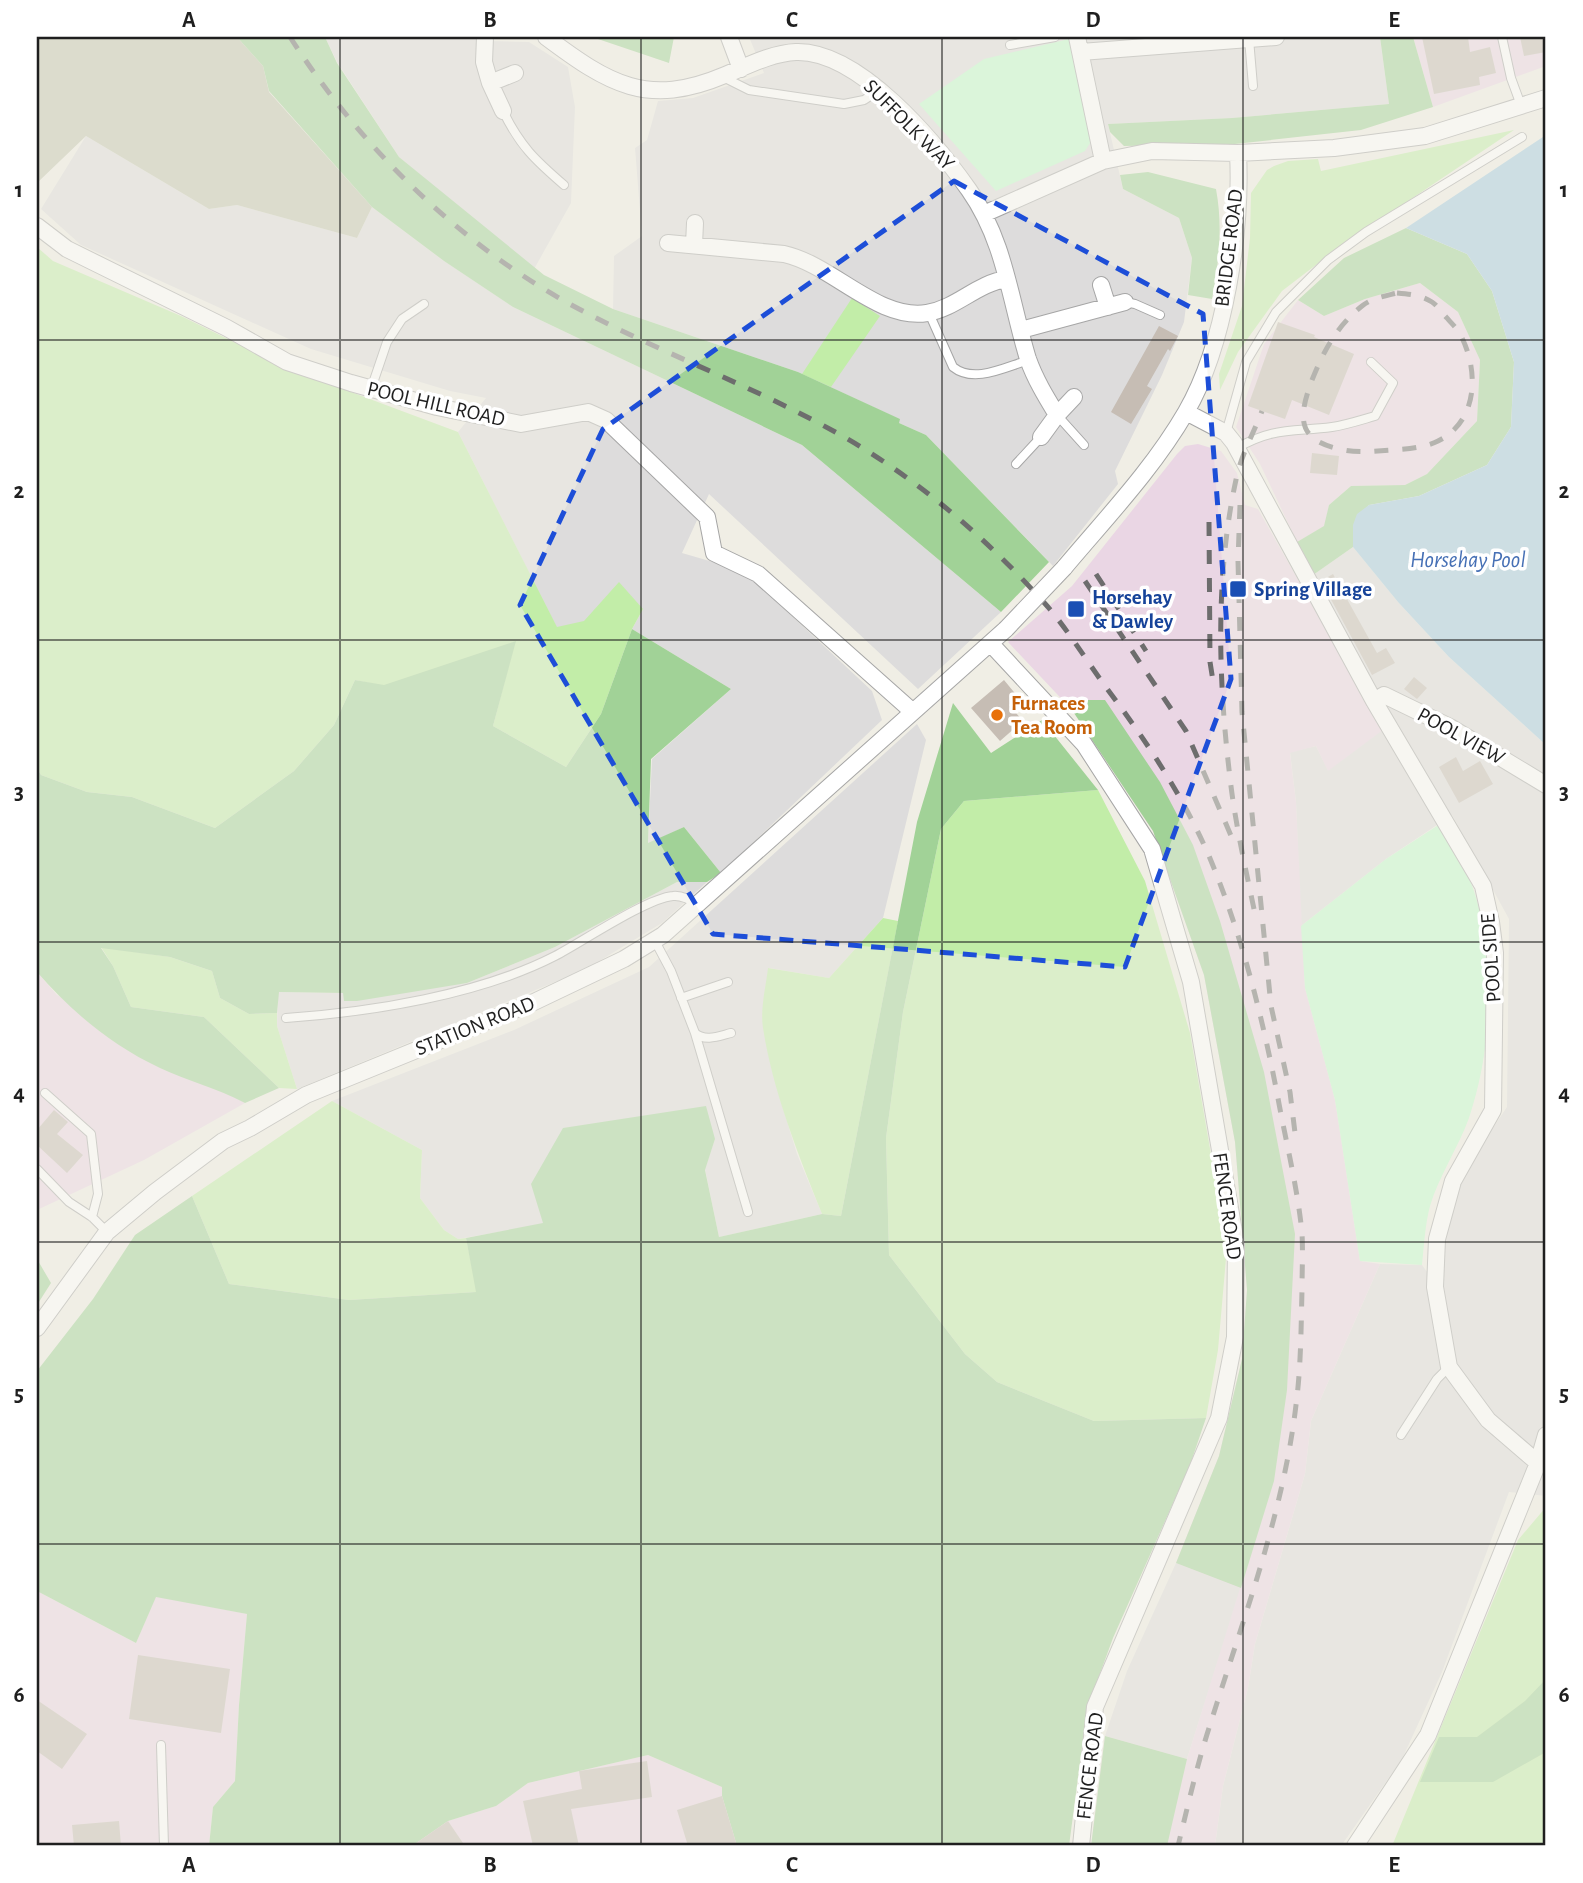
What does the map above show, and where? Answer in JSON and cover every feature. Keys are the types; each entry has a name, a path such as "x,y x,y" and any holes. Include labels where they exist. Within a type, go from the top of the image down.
{"street":[{"path":"485,37 484,62 503,111"},
{"name":"SUFFOLK WAY","path":"546,37 602,75 640,90 684,89 785,53 810,53 837,61 879,90 947,161 986,213 998,243 1029,360 1057,415"},
{"path":"729,37 741,69"},
{"path":"1103,161 1079,45 1276,37"},
{"path":"490,83 515,73"},
{"path":"986,213 1103,161 1152,152 1238,153 1334,148 1425,136 1522,108 1546,98"},
{"name":"BRIDGE ROAD","path":"913,712 991,644 1064,568 1153,461 1186,412 1206,369 1225,303 1231,265 1238,153"},
{"path":"694,245 695,223"},
{"name":"POOL HILL ROAD","path":"37,226 67,249 227,328 287,362 437,407 521,424 588,412 606,420 707,517 714,553 758,574 913,712"},
{"path":"668,243 802,258 878,304 900,312 929,313 955,304 983,286 1007,279"},
{"path":"1101,285 1108,307"},
{"path":"1021,330 1125,303"},
{"path":"1041,437 1074,397"},
{"name":"POOL SIDE","path":"1186,412 1226,433 1237,448 1374,701 1483,886 1494,943 1493,1110 1453,1181 1437,1239 1435,1286 1448,1367 1488,1420 1542,1464"},
{"name":"FENCE ROAD","path":"991,644 1084,744 1152,849 1191,982 1236,1243 1235,1337 1219,1418 1095,1707 1081,1846"},
{"name":"POOL VIEW","path":"1374,701 1384,695 1450,727 1546,785"},
{"name":"STATION ROAD","path":"37,1328 107,1232 223,1140 250,1128 298,1098 534,1002 624,960 655,941 913,712"},
{"path":"1355,1846 1428,1735 1542,1464 1546,1435"}],"lane":[{"path":"1010,45 1055,37"},
{"path":"1502,37 1511,78 1522,108"},
{"path":"1249,38 1252,86"},
{"path":"723,76 749,90 844,104 864,100 879,90"},
{"path":"503,111 516,137 530,156 564,186"},
{"path":"1226,433 1247,362 1276,312 1318,269 1366,232 1521,137"},
{"path":"1125,303 1135,304 1160,315"},
{"path":"371,389 387,342 402,319 424,304"},
{"path":"929,313 953,367 960,372 976,376 1029,360"},
{"path":"1237,448 1258,436 1281,430 1333,427 1375,416 1393,383 1371,362"},
{"path":"1057,415 1084,444"},
{"path":"1016,464 1041,437"},
{"path":"286,1018 341,1014 491,983 552,957 644,906 673,896 687,898 698,904"},
{"path":"655,941 695,1033 748,1213"},
{"path":"681,998 728,982"},
{"path":"695,1033 700,1037 712,1038 731,1033"},
{"path":"45,1093 91,1134 98,1194 92,1217"},
{"path":"37,1169 69,1202 92,1217 107,1232"},
{"path":"1401,1435 1437,1379 1448,1367"},
{"path":"161,1745 164,1846"}],"highlighted area":[{"path":"954,181 1203,314 1231,679 1125,967 713,934 520,605 603,429"}],"shaded area":[{"path":"37,37 237,37 263,66 269,92 372,207 357,238 237,205 209,209 86,136 37,183"},
{"path":"325,37 466,37 487,41 529,42 568,67 575,107 571,203 533,271 399,157 337,62"},
{"path":"749,37 1380,37 1389,104 1232,118 1108,124 1123,189 1179,218 1192,258 1184,322 1162,375 1115,471 1118,484 1053,566 926,435 899,423 899,419 798,372 613,309 614,256 642,236 635,148 647,140 658,101 693,98 764,73"},
{"path":"1413,37 1546,37 1546,66 1433,107"},
{"path":"86,136 209,209 237,205 357,238 372,207 444,261 513,307 802,445 1001,612 918,689 709,494 682,553 744,571 872,691 882,720 721,873 684,827 648,844 652,759 731,689 632,629 643,609 557,628 458,432 486,398 450,391 311,349 81,245 41,209"},
{"path":"1420,283 1458,312 1480,360 1477,421 1427,474 1405,485 1351,486 1329,505 1325,526 1297,542 1260,464 1236,427 1264,344 1298,300 1324,316 1365,299"},
{"path":"1198,444 1221,451 1237,473 1245,505 1258,509 1383,730 1328,771 1316,746 1290,753 1296,802 1305,988 1335,1100 1360,1261 1380,1264 1311,1421 1305,1474 1255,1644 1248,1688 1223,1786 1215,1846 1091,1846 1105,1736 1187,1759 1240,1588 1176,1563 1219,1456 1242,1359 1247,1290 1235,1142 1204,975 1153,831 1072,710 1008,642 1072,586 1177,454 1185,446"},
{"path":"1353,547 1398,602 1449,657 1546,745 1546,1496 1509,1492 1442,1672 1402,1759 1341,1846 1215,1846 1223,1786 1248,1688 1255,1644 1305,1474 1311,1421 1380,1264 1422,1265 1436,1284 1449,1213 1471,1161 1507,1107 1509,919 1452,815 1386,859 1301,926 1296,802 1290,752 1316,746 1328,770 1317,613 1300,584"},
{"path":"917,724 926,740 883,918 829,978 769,968 763,1025 779,1095 797,1154 822,1214 719,1237 705,1169 715,1139 544,1224 458,1239 444,1230 420,1198 422,1150 332,1101 514,1030 649,967"},
{"path":"677,882 707,882 662,923 586,969 297,1089 277,1026 278,992 343,993 467,983 555,947"},
{"path":"37,972 57,995 245,1103 144,1160 37,1210"},
{"path":"1176,1563 1241,1588 1187,1759 1105,1736 1127,1671"},
{"path":"37,1591 136,1643 156,1596 247,1614 235,1781 213,1807 209,1846 37,1846"},
{"path":"648,1755 722,1787 722,1796 737,1846 411,1846 448,1821 496,1806 528,1783"}],"green space":[{"path":"237,37 325,37 337,63 399,157 544,275 613,309 798,372 900,419 899,423 926,435 1049,562 1001,612 802,445 513,307 444,261 372,207 269,91 263,66"},
{"path":"592,37 674,37 669,63"},
{"path":"1380,37 1413,37 1433,107 1361,130 1235,144 1124,146 1110,132 1108,124 1232,118 1389,104"},
{"path":"1069,39 1092,140 1085,151 996,191 919,104 984,59"},
{"path":"1514,130 1338,248 1282,291 1238,352 1220,390 1219,374 1242,306 1250,238 1251,193 1267,170 1288,161 1318,159 1321,171"},
{"path":"1148,172 1216,189 1219,244 1212,299 1188,295 1192,258 1179,218 1123,189 1120,175"},
{"path":"1406,228 1467,254 1492,291 1514,362 1511,427 1487,465 1419,496 1369,505 1353,526 1353,547 1313,575 1297,542 1324,526 1329,505 1351,486 1405,485 1427,474 1477,421 1480,360 1458,312 1420,283 1365,299 1324,316 1298,300 1344,258"},
{"path":"37,247 53,261 181,316 287,368 458,432 557,627 584,621 619,582 643,609 632,629 601,714 566,767 493,726 515,642 384,686 355,680 334,725 294,771 215,828 132,797 87,792 41,775 37,768"},
{"path":"852,298 880,316 831,387 802,374"},
{"path":"632,629 731,689 651,759 648,843 684,827 721,873 707,882 677,882 555,947 467,983 357,1001 344,1001 343,993 279,992 277,1013 249,1014 220,998 212,971 170,957 101,948 113,966 131,1007 204,1017 279,1088 245,1103 160,1068 125,1049 78,1014 37,972 37,768 41,775 87,792 132,797 215,828 294,771 334,725 355,680 384,685 516,641 493,726 566,767 601,714"},
{"path":"1088,700 1105,700 1160,782 1193,845 1220,921 1264,1072 1295,1234 1287,1390 1274,1481 1241,1588 1176,1563 1219,1456 1242,1359 1247,1290 1235,1142 1204,975 1153,831 1072,710"},
{"path":"953,703 991,753 1042,720 1098,790 964,801 941,829 903,1012 886,1138 889,1255 965,1354 997,1382 1094,1421 1206,1418 1190,1465 1113,1638 1087,1709 1069,1846 737,1846 722,1796 722,1787 648,1755 528,1783 496,1806 448,1821 412,1846 209,1846 213,1807 235,1781 247,1614 156,1597 136,1643 37,1591 37,1371 93,1299 135,1235 192,1196 229,1284 349,1300 476,1292 466,1238 543,1223 531,1184 563,1128 706,1106 715,1139 705,1170 719,1237 822,1214 841,1216 917,822"},
{"path":"1098,790 1145,881 1190,1033 1227,1247 1218,1350 1206,1418 1094,1421 997,1382 965,1354 889,1255 886,1138 903,1012 941,829 964,801"},
{"path":"1440,824 1467,874 1481,918 1489,975 1483,1063 1469,1118 1430,1206 1422,1265 1360,1261 1335,1100 1305,988 1301,926 1386,859"},
{"path":"883,918 898,921 841,1216 822,1214 787,1122 767,1052 762,1013 768,968 829,978"},
{"path":"101,947 170,957 212,971 220,998 249,1014 277,1013 277,1026 297,1089 279,1088 204,1017 131,1007 113,966"},
{"path":"332,1101 422,1150 420,1198 444,1230 458,1239 466,1238 477,1292 349,1300 229,1284 192,1196"},
{"path":"37,1259 51,1283 37,1305"},
{"path":"1546,1507 1546,1846 1392,1846 1518,1540"},
{"path":"1546,1679 1546,1752 1493,1782 1420,1782 1439,1737 1477,1737 1525,1701"},
{"path":"1105,1736 1187,1759 1167,1846 1091,1846"}],"water":[{"name":"Horsehay Pool","path":"1546,135 1546,745 1449,657 1398,602 1353,547 1353,525 1357,514 1369,505 1419,496 1487,465 1511,427 1514,362 1492,291 1467,254 1406,228"}],"building":[{"path":"1422,37 1468,37 1470,52 1490,47 1496,73 1479,77 1480,85 1434,94"},
{"path":"1520,37 1546,37 1546,52 1524,56"},
{"path":"1278,322 1315,335 1314,337 1354,354 1329,415 1292,400 1285,419 1248,406"},
{"path":"1159,326 1178,336 1147,386 1152,389 1131,424 1111,412"},
{"path":"1312,453 1339,456 1337,475 1310,473"},
{"path":"1333,574 1377,653 1386,648 1395,663 1372,675 1321,581"},
{"path":"1414,677 1427,688 1417,699 1404,689"},
{"name":"Furnaces Tea Room","path":"1004,680 1018,697 1009,705 1023,721 1000,741 971,708"},
{"path":"1456,757 1463,771 1480,761 1493,784 1459,803 1439,767"},
{"path":"54,1110 68,1122 57,1134 83,1155 67,1173 37,1145 37,1130"},
{"path":"138,1655 230,1669 221,1733 129,1719"},
{"path":"37,1700 87,1734 62,1769 37,1751"},
{"path":"647,1761 652,1797 571,1809 579,1846 533,1846 523,1801 582,1789 579,1771"},
{"path":"722,1796 737,1846 688,1846 677,1810"},
{"path":"119,1821 121,1846 74,1846 72,1825"},
{"path":"448,1821 465,1846 412,1846"}],"railway":[{"path":"290,37 349,118 382,155 417,191 494,256 579,309 837,433 895,469 950,511 1001,557 1064,627 1150,750 1199,834 1232,918 1267,1045 1300,1218 1302,1290 1298,1391 1282,1486 1272,1527 1201,1755 1178,1846"},
{"path":"1397,293 1419,296 1432,302 1460,334 1466,348 1472,378 1468,408 1461,421 1438,441 1415,448 1356,451 1328,446 1317,441 1305,426 1304,406 1312,380 1327,349 1338,330 1362,306 1374,299 1397,293"},
{"path":"1254,909 1230,778 1223,702 1221,626 1225,550 1237,475 1262,411"},
{"path":"1240,505 1238,561 1242,712 1271,1006 1290,1092 1296,1141"},
{"path":"1209,522 1210,662 1214,687"},
{"path":"1096,574 1146,651"},
{"path":"1085,581 1186,731 1235,845"}],"place":[{"name":"Spring Village","path":"1238,589"},
{"name":"Horsehay & Dawley","path":"1076,609"},
{"name":"Furnaces Tea Room","path":"997,715"}]}
